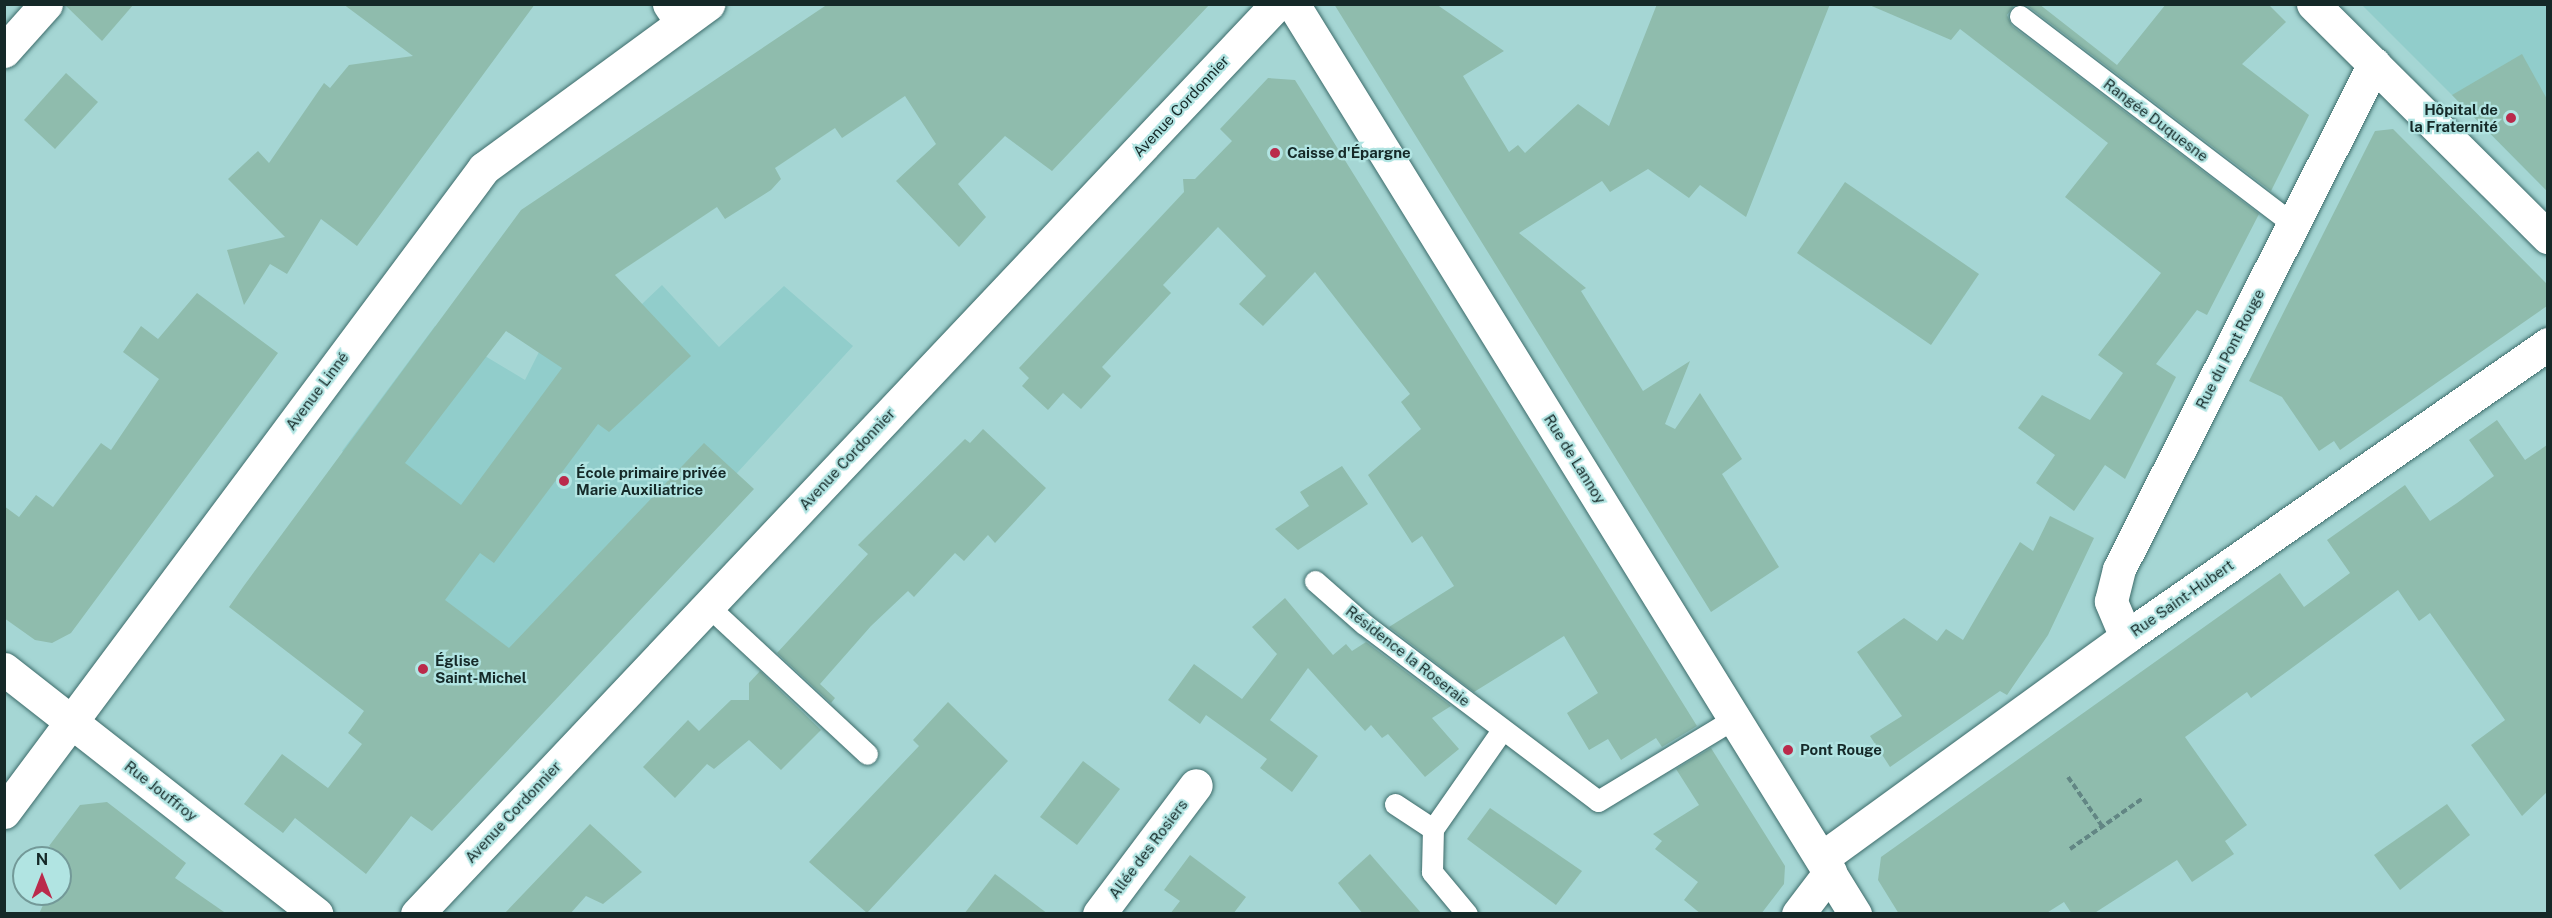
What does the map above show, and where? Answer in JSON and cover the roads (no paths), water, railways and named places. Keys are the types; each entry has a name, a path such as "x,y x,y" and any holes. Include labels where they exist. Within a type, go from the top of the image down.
{"street":[{"path":"4,51 46,4"},
{"name":"Avenue Linné","path":"4,812 484,168 675,13 708,4"},
{"name":"Avenue Cordonnier","path":"417,914 1277,4"},
{"name":"Rue de Lannoy","path":"1293,4 1856,914"},
{"path":"2313,4 2547,237"},
{"name":"Rue du Pont Rouge","path":"2126,637 2111,601 2119,569 2374,64"},
{"name":"Rue Saint-Hubert","path":"1798,914 1826,865 2126,637 2547,344"},
{"name":"Rue Jouffroy","path":"4,669 72,721 302,909"},
{"name":"Allée des Rosiers","path":"1099,914 1196,784"}],"lane":[{"name":"Rangée Duquesne","path":"2020,16 2293,224"},
{"name":"Résidence la Roseraie","path":"1315,581 1502,730 1598,801 1735,718"},
{"path":"708,606 867,754"},
{"path":"1467,914 1432,872 1433,829 1502,730"},
{"path":"1395,804 1433,829"}],"place":[{"name":"Hôpital de la Fraternité","path":"2511,118"},
{"name":"Caisse d'Épargne","path":"1275,153"},
{"name":"École primaire privée Marie Auxiliatrice","path":"564,481"},
{"name":"Église Saint-Michel","path":"423,669"},
{"name":"Pont Rouge","path":"1788,750"}]}
